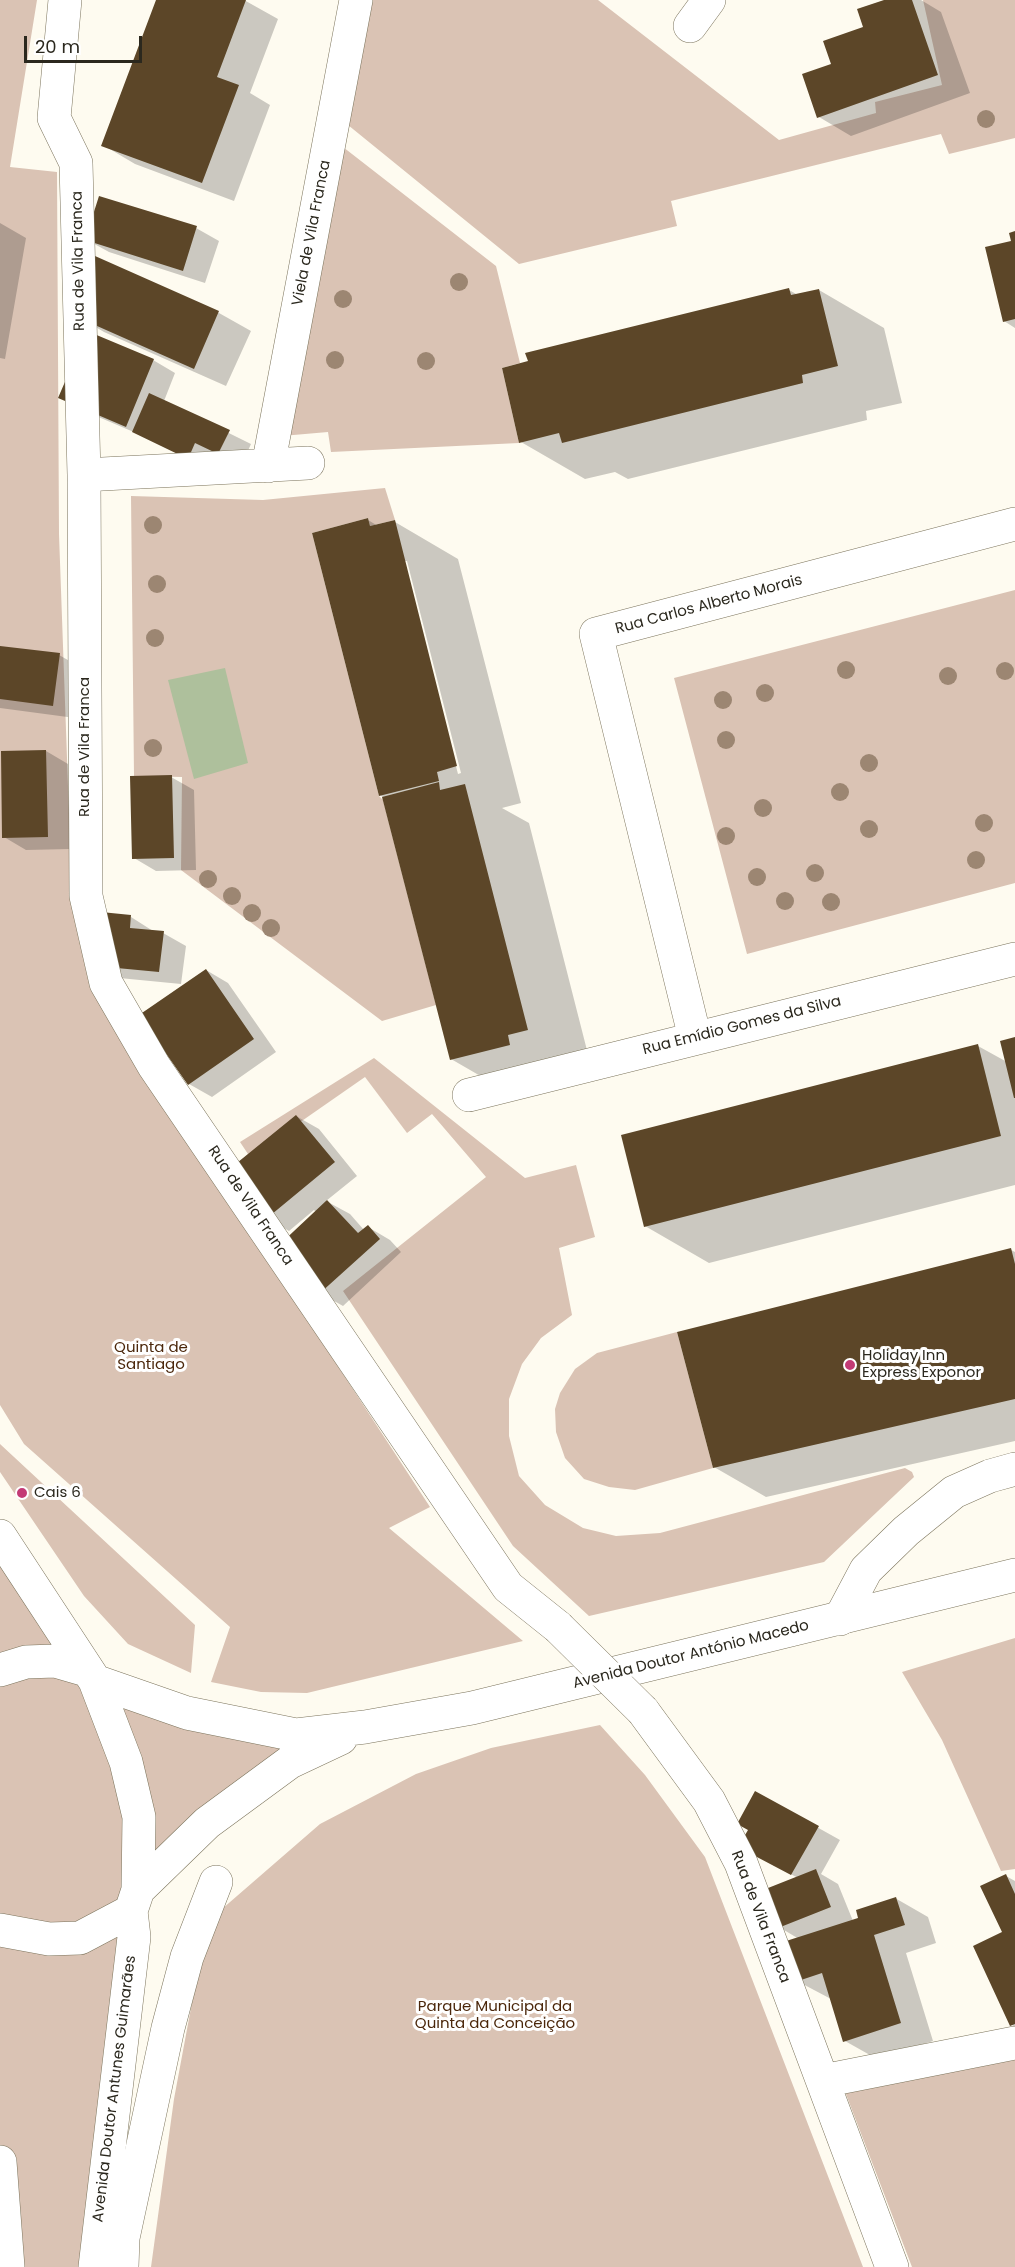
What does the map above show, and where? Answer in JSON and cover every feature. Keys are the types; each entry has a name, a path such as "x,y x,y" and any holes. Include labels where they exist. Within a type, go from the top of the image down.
{"street":[{"name":"Rua de Vila Franca","path":"65,0 54,118 76,163 84,475 86,896 106,983 154,1066 508,1587 558,1628 643,1711 709,1801 741,1863 892,2267"},
{"name":"Viela de Vila Franca","path":"268,466 356,0"},
{"path":"84,475 309,463"},
{"name":"Rua Carlos Alberto Morais","path":"695,1038 597,634 1015,524"},
{"name":"Rua Emídio Gomes da Silva","path":"469,1095 1015,959"},
{"path":"840,1619 866,1570 906,1531 954,1492 990,1476 1015,1469"},
{"name":"Avenida Doutor Antunes Guimarães","path":"0,1536 90,1676 126,1762 139,1816 134,1937 95,2267"},
{"name":"Avenida Doutor António Macedo","path":"90,1676 187,1713 292,1735 365,1727 472,1708 1015,1575"},
{"path":"0,1670 26,1662 55,1661 90,1676"},
{"name":"Avenida Doutor António Macedo","path":"135,1901 207,1823 290,1762 365,1727"},
{"path":"122,2267 123,2238 168,2028 186,1957 216,1882"},
{"path":"0,1930 49,1939 80,1938 135,1901"},
{"path":"823,2081 1015,2043"},
{"path":"0,2162 8,2267"}],"green space":[{"name":"Quinta de Santiago","path":"0,0 37,0 10,167 57,172 59,534 72,898 101,1004 430,1507 389,1528 523,1641 307,1693 261,1692 211,1682 230,1627 24,1444 0,1405"},
{"path":"367,0 598,0 779,140 876,113 875,102 942,85 923,0 1015,0 1015,138 949,154 941,134 671,201 677,226 519,264 348,125"},
{"path":"343,147 496,266 520,363 502,368 519,443 331,452 328,432 282,436"},
{"path":"385,488 395,520 370,526 368,518 312,533 379,796 383,800 436,1005 382,1021 181,870 182,777 134,776 131,496 263,500"},
{"path":"1015,590 1015,883 747,954 674,678"},
{"path":"374,1058 525,1178 576,1165 595,1237 559,1248 572,1315 541,1338 522,1364 509,1399 509,1436 519,1476 545,1505 583,1528 616,1536 660,1533 905,1468 912,1472 914,1477 824,1562 589,1616 513,1546 343,1291 486,1177 432,1114 407,1133 365,1077 250,1157 240,1142"},
{"path":"677,1332 713,1468 635,1490 609,1487 584,1479 565,1458 556,1432 555,1409 560,1393 575,1369 597,1353"},
{"path":"0,1444 195,1625 191,1673 128,1644 84,1596 0,1472"},
{"path":"0,1536 86,1670 296,1735 138,1890 95,2267 8,2267 0,2162"},
{"path":"1015,1638 1015,1869 1001,1871 942,1740 902,1672"},
{"name":"Parque Municipal da Quinta da Conceição","path":"600,1725 645,1775 705,1857 863,2267 151,2267 174,2099 207,1922 320,1824 416,1774 491,1748"},
{"path":"1015,2059 1015,2267 912,2267 844,2089"}],"shaded area":[{"path":"225,668 248,763 194,779 168,680"}],"building":[{"path":"156,0 246,0 217,77 239,85 202,183 101,146"},
{"path":"884,0 912,0 938,75 817,118 802,74 831,64 823,41 863,27 857,9"},
{"path":"99,196 197,226 183,271 85,240"},
{"path":"1015,231 1015,319 1003,322 985,247 1011,241 1009,233"},
{"path":"95,256 219,311 194,369 70,314"},
{"path":"789,288 791,295 819,289 838,366 802,375 803,383 562,443 559,433 519,443 502,368 528,361 525,353"},
{"path":"87,331 154,359 126,427 58,398"},
{"path":"149,393 230,430 218,454 195,443 188,459 132,432"},
{"path":"368,518 370,526 395,520 457,766 437,772 439,781 379,796 312,533"},
{"path":"0,646 60,653 53,706 0,699"},
{"path":"46,750 48,837 2,838 1,751"},
{"path":"172,775 174,858 132,859 130,776"},
{"path":"439,782 440,790 465,784 528,1030 508,1035 510,1045 450,1060 382,797"},
{"path":"91,911 131,915 130,928 164,931 159,972 85,965"},
{"path":"206,969 254,1039 188,1085 139,1015"},
{"path":"1015,1037 1015,1098 1014,1098 1000,1041"},
{"path":"978,1044 1001,1136 644,1227 621,1135"},
{"path":"296,1115 335,1162 266,1219 227,1171"},
{"path":"327,1200 358,1233 368,1225 380,1239 319,1294 277,1247"},
{"name":"Holiday Inn Express Exponor","path":"1011,1248 1015,1264 1015,1399 713,1468 677,1332"},
{"path":"755,1791 819,1826 791,1875 738,1847 748,1830 737,1824"},
{"path":"816,1869 831,1907 778,1928 763,1890"},
{"path":"1006,1874 1015,1894 1015,2024 1010,2026 973,1946 1002,1932 980,1886"},
{"path":"896,1897 905,1925 874,1935 901,2023 843,2042 822,1973 795,1982 783,1942 858,1918 856,1910"}],"place":[{"name":"Holiday Inn Express Exponor","path":"850,1365"},
{"name":"Cais 6","path":"22,1493"}]}
